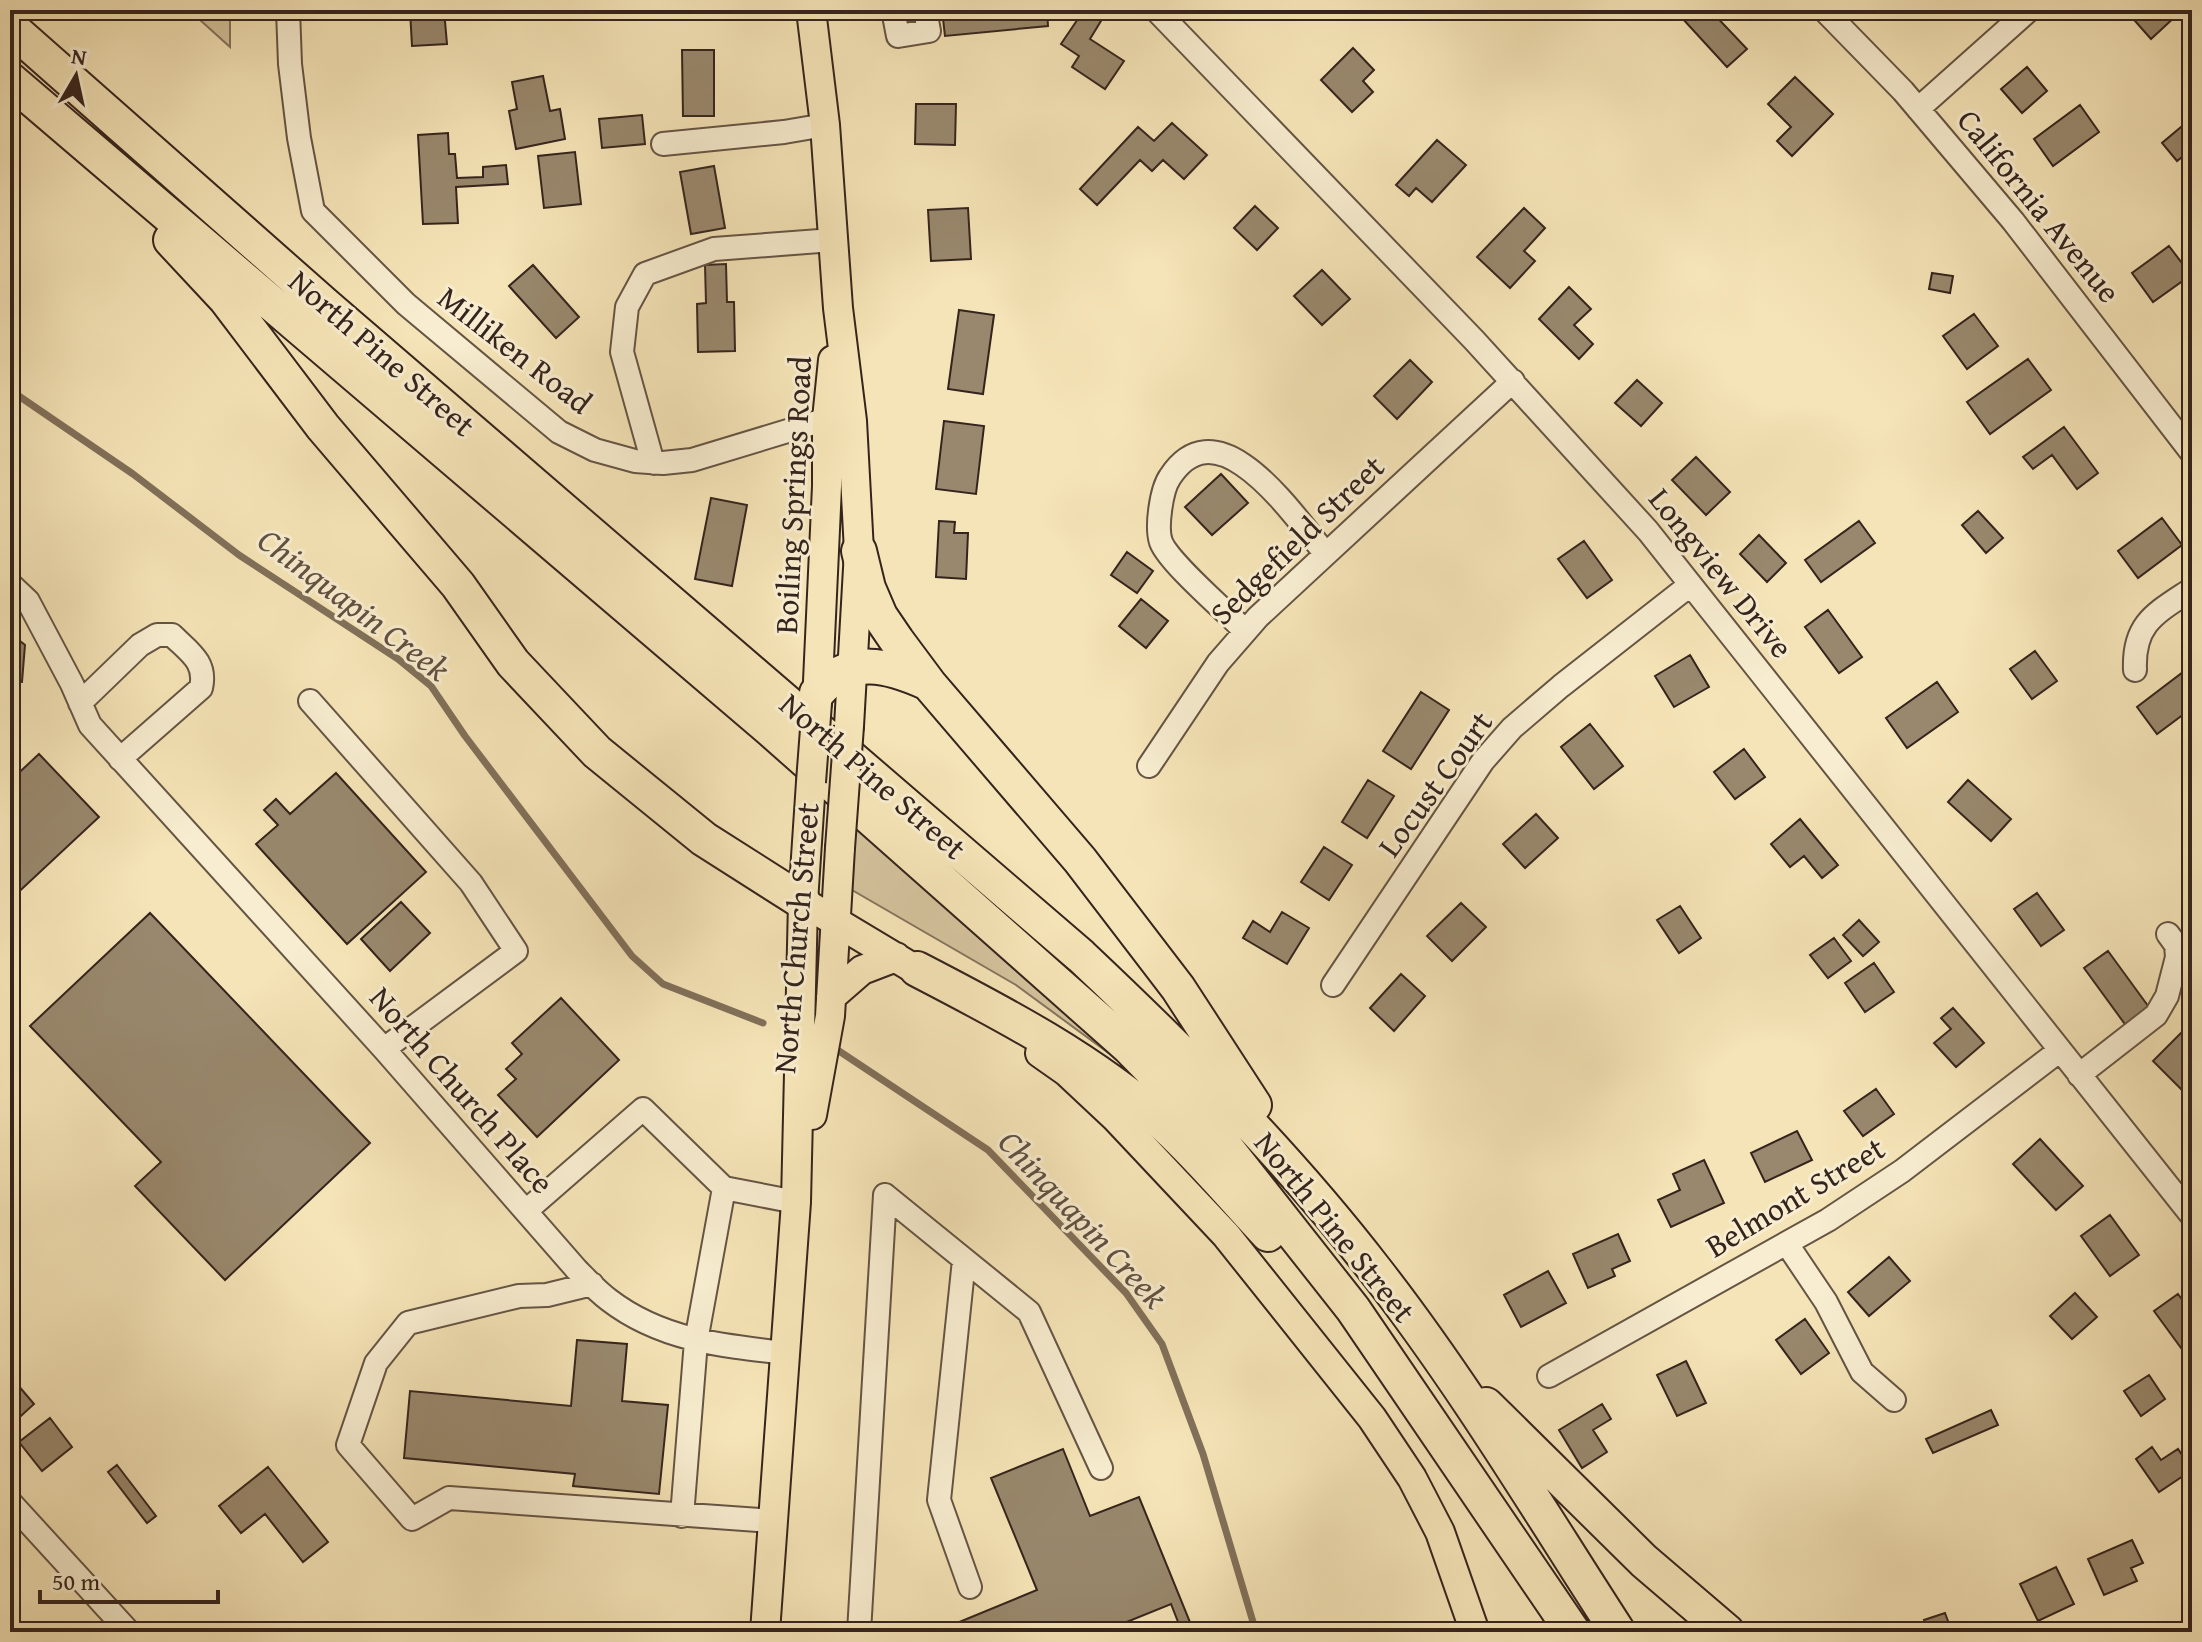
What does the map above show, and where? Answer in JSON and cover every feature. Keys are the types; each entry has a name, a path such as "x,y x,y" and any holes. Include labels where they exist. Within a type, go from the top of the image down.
{"highway":[{"name":"North Pine Street","path":"10,27 326,306 1081,956 1160,1030 1307,1186 1375,1269 1445,1366 1618,1632"},
{"name":"North Pine Street","path":"10,80 769,728 1129,1047 1219,1139 1353,1309 1573,1632"},
{"path":"81,138 226,299 323,427 458,585 513,663 597,752 704,839 803,902"},
{"path":"859,551 868,588 880,616 929,684 1080,860 1178,988 1307,1186"},
{"path":"817,698 836,674 854,668 879,666 929,684"},
{"path":"907,963 1017,1020 1075,1056 1122,1091 1167,1127 1275,1242 1327,1277"},
{"path":"1445,1366 1644,1561 1727,1632"}],"main road":[{"name":"Boiling Springs Road","path":"811,10 825,125 838,308 840,420 859,551 845,774"},
{"name":"Boiling Springs Road","path":"811,782 827,486 840,420"},
{"name":"North Church Street","path":"796,1202 830,1016 845,774"},
{"name":"North Church Street","path":"765,1632 796,1202 803,902 811,782"},
{"path":"803,902 907,963 1067,1072 1115,1117 1226,1235 1372,1418 1412,1478 1440,1532 1475,1632"},
{"path":"831,997 862,970 907,963"}],"street":[{"name":"Milliken Road","path":"288,10 291,78 313,211 406,304 559,432 595,450 653,463 692,460 840,420"},
{"path":"893,10 898,36 929,31 925,10"},
{"name":"Longview Drive","path":"1156,10 1513,381 1648,531 2192,1216"},
{"name":"California Avenue","path":"1824,10 1918,109 2013,221 2192,453"},
{"path":"1918,109 2029,10"},
{"path":"663,144 825,125"},
{"path":"653,463 622,352 627,307 645,274 714,249 833,240"},
{"name":"Sedgefield Street","path":"1149,766 1218,663 1245,631 1513,381"},
{"path":"1245,631 1169,557 1160,540 1160,508 1168,480 1181,463 1202,452 1221,453 1255,472 1326,554"},
{"name":"North Church Place","path":"10,584 28,601 90,725 592,1284 608,1299 644,1323 696,1341 786,1353"},
{"name":"Locust Court","path":"1333,985 1483,761 1512,728 1690,585"},
{"path":"2135,670 2134,647 2146,623 2192,589"},
{"path":"80,703 140,645 157,635 172,635 199,661 204,675 201,688 120,759"},
{"path":"310,701 471,883 516,951 384,1049"},
{"path":"2079,1075 2156,1015 2167,996 2177,957 2176,945 2168,934"},
{"name":"Belmont Street","path":"1549,1376 1787,1244 1902,1171 2059,1051"},
{"path":"526,1211 643,1109 724,1188 796,1202"},
{"path":"682,1516 696,1341 724,1188"},
{"path":"859,1632 885,1195 1029,1312 1101,1468"},
{"path":"1787,1244 1826,1302 1862,1372 1894,1400"},
{"path":"964,1260 939,1500 970,1587"},
{"path":"592,1284 547,1295 519,1296 408,1323 376,1363 348,1445 412,1519 449,1498 773,1521"},
{"path":"10,1502 129,1632"}],"shaded area":[{"path":"189,10 230,10 230,47"},
{"path":"856,810 1167,1096 1016,985 852,890"}],"building":[{"path":"410,10 444,10 447,44 412,46"},
{"path":"667,10 704,10 669,17"},
{"path":"942,10 1047,10 1048,26 945,36"},
{"path":"1084,10 1094,10 1104,16 1090,39 1124,61 1105,89 1072,67 1079,56 1061,44"},
{"path":"1691,10 1710,10 1747,49 1727,67 1682,18"},
{"path":"2131,10 2192,10 2192,13 2184,21 2178,14 2151,39 2128,13"},
{"path":"1353,48 1374,70 1363,81 1373,92 1352,112 1321,80"},
{"path":"682,50 714,50 714,116 683,116"},
{"path":"2027,67 2047,91 2022,113 2001,89"},
{"path":"543,76 550,111 560,109 565,139 516,149 509,111 517,109 512,82"},
{"path":"1795,77 1833,114 1792,156 1777,141 1791,127 1768,104"},
{"path":"916,104 956,104 955,145 915,144"},
{"path":"2080,105 2099,132 2053,166 2034,139"},
{"path":"642,115 645,144 602,148 599,119"},
{"path":"2187,122 2192,129 2192,149 2177,161 2162,143"},
{"path":"1172,123 1207,155 1184,179 1163,160 1152,171 1140,160 1097,205 1080,189 1138,127 1154,141"},
{"path":"448,133 449,154 455,154 457,178 483,177 483,167 506,165 508,184 456,187 458,223 423,224 418,135"},
{"path":"1437,140 1466,165 1432,202 1416,188 1409,196 1396,185"},
{"path":"575,152 581,204 544,208 538,156"},
{"path":"714,166 725,228 691,234 680,172"},
{"path":"1255,206 1278,228 1257,250 1234,228"},
{"path":"968,208 971,259 931,261 928,210"},
{"path":"1524,208 1545,228 1524,251 1535,261 1510,288 1477,257"},
{"path":"2169,246 2191,275 2153,302 2132,273"},
{"path":"726,264 727,302 734,302 735,351 698,352 697,304 706,303 705,265"},
{"path":"533,265 579,317 556,338 509,286"},
{"path":"1322,270 1350,299 1322,325 1294,296"},
{"path":"1932,273 1953,276 1950,293 1929,289"},
{"path":"1569,287 1591,309 1574,325 1593,344 1579,359 1539,319"},
{"path":"959,310 994,315 983,394 948,389"},
{"path":"1974,314 1998,346 1967,369 1943,336"},
{"path":"2028,359 2051,390 1990,434 1967,402"},
{"path":"1410,360 1432,382 1397,419 1374,396"},
{"path":"1637,380 1662,403 1641,426 1615,403"},
{"path":"944,421 984,426 976,494 936,489"},
{"path":"2064,427 2098,473 2077,489 2052,455 2033,469 2023,457"},
{"path":"1696,457 1730,492 1706,515 1672,480"},
{"path":"1221,474 1248,503 1212,535 1185,507"},
{"path":"711,498 747,505 732,586 695,579"},
{"path":"1978,511 2003,538 1986,553 1962,525"},
{"path":"2162,518 2182,545 2138,578 2118,551"},
{"path":"939,521 955,522 954,533 968,533 966,579 936,577"},
{"path":"1859,521 1875,543 1821,582 1805,560"},
{"path":"1759,535 1786,563 1767,582 1740,554"},
{"path":"1584,541 1612,580 1587,598 1558,559"},
{"path":"1127,552 1153,571 1137,593 1111,575"},
{"path":"1141,599 1168,621 1146,648 1119,626"},
{"path":"1828,610 1862,657 1839,673 1805,627"},
{"path":"10,640 25,645 22,682 10,681"},
{"path":"2035,651 2057,681 2032,699 2010,669"},
{"path":"1690,655 1709,687 1674,707 1655,676"},
{"path":"2187,669 2192,676 2192,708 2157,734 2137,707"},
{"path":"1937,682 1958,712 1907,748 1886,718"},
{"path":"1421,692 1449,710 1411,769 1383,751"},
{"path":"1590,724 1623,766 1594,789 1561,747"},
{"path":"1744,749 1765,777 1735,799 1714,772"},
{"path":"39,754 99,817 10,900 10,781"},
{"path":"336,773 426,872 347,944 256,844 278,825 264,810 276,799 290,814"},
{"path":"1368,780 1394,796 1367,838 1342,822"},
{"path":"1968,780 2011,819 1991,841 1948,802"},
{"path":"1536,814 1558,838 1525,868 1503,844"},
{"path":"1800,819 1838,865 1822,878 1804,856 1790,867 1771,844"},
{"path":"1324,847 1352,865 1329,900 1301,882"},
{"path":"2037,893 2064,930 2041,946 2014,909"},
{"path":"401,902 430,933 390,971 361,939"},
{"path":"1461,903 1486,927 1452,961 1427,936"},
{"path":"1680,906 1701,938 1679,953 1657,920"},
{"path":"1282,912 1309,928 1287,964 1243,938 1253,921 1270,932"},
{"path":"150,913 370,1143 225,1280 135,1186 161,1162 30,1026"},
{"path":"1859,920 1879,942 1863,956 1843,935"},
{"path":"1834,938 1851,961 1828,978 1810,955"},
{"path":"2108,951 2151,1010 2127,1027 2084,968"},
{"path":"1874,963 1894,992 1865,1012 1845,983"},
{"path":"1401,974 1425,996 1394,1031 1370,1008"},
{"path":"561,998 619,1060 537,1137 498,1095 516,1079 506,1069 522,1054 512,1043"},
{"path":"1953,1008 1984,1043 1956,1067 1934,1043 1951,1029 1941,1018"},
{"path":"2184,1030 2192,1038 2192,1084 2184,1092 2153,1061"},
{"path":"1876,1089 1894,1114 1863,1136 1844,1111"},
{"path":"1797,1131 1812,1160 1765,1182 1751,1153"},
{"path":"2040,1139 2083,1186 2056,1210 2013,1164"},
{"path":"1704,1160 1724,1203 1671,1227 1658,1200 1680,1190 1673,1174"},
{"path":"2110,1215 2139,1255 2110,1276 2081,1236"},
{"path":"1618,1234 1630,1261 1612,1269 1615,1276 1588,1288 1573,1254"},
{"path":"1889,1257 1910,1281 1869,1316 1848,1292"},
{"path":"1548,1271 1566,1303 1521,1327 1504,1295"},
{"path":"2075,1293 2097,1317 2072,1339 2050,1316"},
{"path":"2178,1294 2192,1313 2192,1363 2154,1311"},
{"path":"1805,1319 1829,1353 1801,1374 1776,1340"},
{"path":"577,1340 627,1344 622,1401 668,1405 659,1494 573,1486 575,1474 404,1458 410,1391 571,1406"},
{"path":"1686,1361 1706,1403 1677,1416 1657,1375"},
{"path":"2149,1375 2165,1399 2141,1416 2124,1391"},
{"path":"17,1384 34,1404 10,1426 10,1390"},
{"path":"1602,1404 1611,1419 1593,1430 1607,1452 1582,1468 1559,1430"},
{"path":"1991,1410 1998,1425 1933,1453 1926,1439"},
{"path":"50,1418 72,1447 42,1471 19,1442"},
{"path":"2152,1447 2161,1460 2178,1449 2192,1470 2159,1492 2136,1459"},
{"path":"1063,1449 1090,1516 1139,1497 1194,1632 1182,1632 1171,1604 1102,1632 935,1632 1037,1590 991,1478"},
{"path":"117,1465 156,1516 147,1523 108,1472"},
{"path":"268,1467 328,1542 303,1562 265,1514 241,1533 219,1506"},
{"path":"2132,1540 2143,1563 2131,1568 2137,1581 2104,1595 2088,1559"},
{"path":"2056,1567 2074,1604 2038,1621 2020,1584"},
{"path":"1945,1613 1952,1632 1928,1632 1924,1620"}],"waterway":[{"name":"Chinquapin Creek","path":"10,390 133,474 239,555 398,659 431,686 465,736 632,956 663,984 763,1023"},
{"name":"Chinquapin Creek","path":"833,1047 988,1150 1126,1293 1162,1344 1203,1454 1256,1632"}]}
